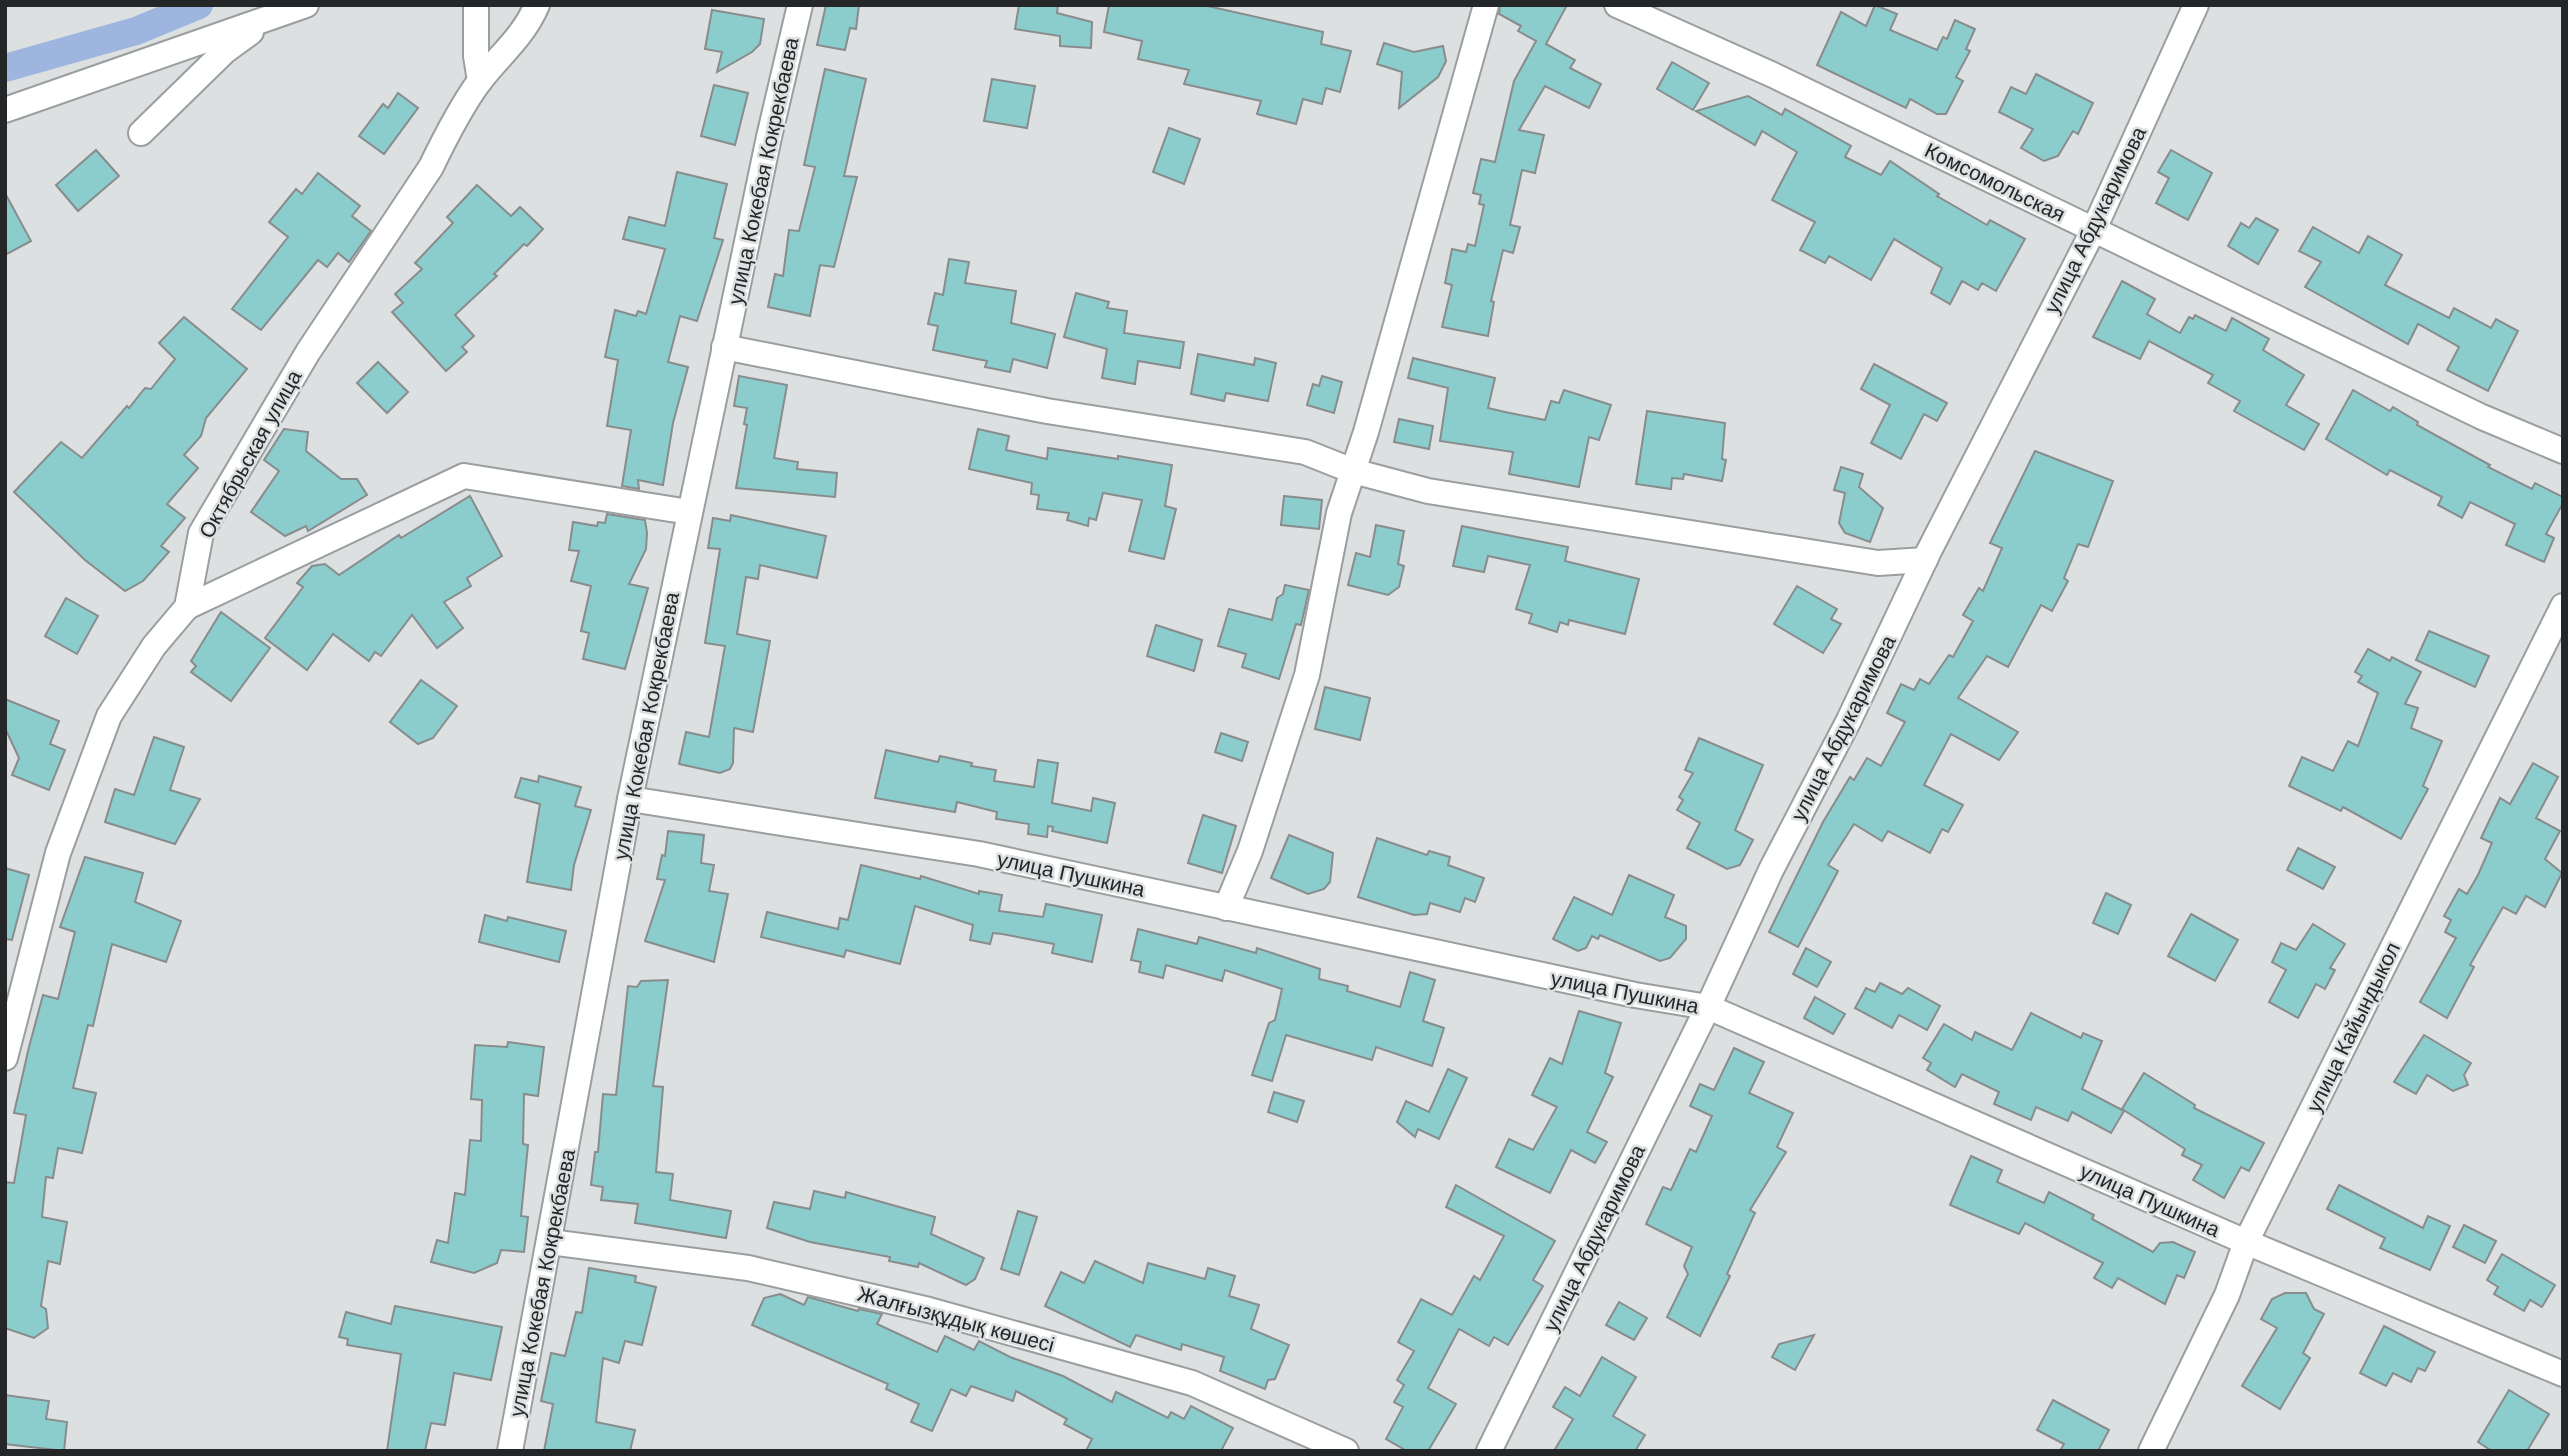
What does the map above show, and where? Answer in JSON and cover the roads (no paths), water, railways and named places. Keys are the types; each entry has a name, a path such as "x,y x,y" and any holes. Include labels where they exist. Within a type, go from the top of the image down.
{"street":[{"path":"5,110 306,5"},
{"path":"476,5 476,55 480,82"},
{"name":"Октябрьская улица","path":"5,1058 58,853 109,716 154,646 187,607 201,533 308,352 432,167 447,134 480,82 527,29 537,5"},
{"name":"улица Кокебая Кокрекбаева","path":"510,1451 630,799 724,348 800,5"},
{"path":"1226,908 1250,851 1307,675 1339,513 1486,5"},
{"name":"Комсомольская","path":"1617,5 1773,75 2482,418 2563,451"},
{"name":"улица Абдукаримова","path":"1489,1451 1708,1007 1771,870 1849,720 1925,560 2094,229 2196,5"},
{"path":"141,132 225,51 271,17"},
{"path":"724,348 1047,411 1305,452 1353,471 1428,491 1878,563 1925,560"},
{"path":"187,607 464,476 689,512"},
{"name":"улица Кайындыкол","path":"2151,1451 2227,1295 2246,1242 2563,607"},
{"name":"улица Пушкина","path":"630,799 979,854 1635,995 1708,1007 2246,1242 2563,1374"},
{"name":"Жалғызқұдық көшесі","path":"550,1242 748,1268 929,1310 1192,1383 1346,1451"}],"waterway":[{"path":"5,68 136,31 199,5"}]}
